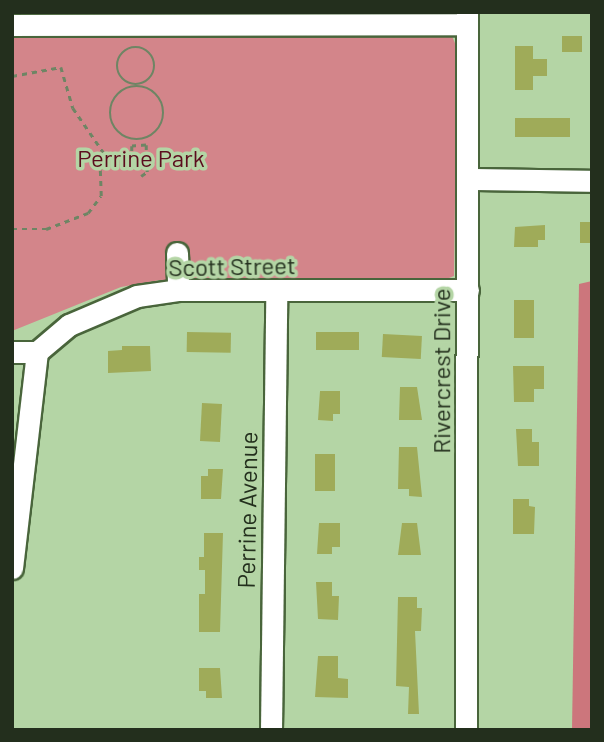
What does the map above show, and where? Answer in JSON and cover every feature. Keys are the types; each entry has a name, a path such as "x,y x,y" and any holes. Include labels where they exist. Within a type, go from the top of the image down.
{"street":[{"path":"12,24 274,18 467,18"},
{"name":"Rivercrest Drive","path":"466,730 469,179 467,18"},
{"path":"469,179 592,181"},
{"path":"177,253 178,290"},
{"name":"Scott Street","path":"37,352 69,325 137,296 178,290 468,290"},
{"name":"Perrine Avenue","path":"271,730 276,290"},
{"path":"12,352 37,352 12,568"}],"path":[{"path":"136,85 120,78 117,70 121,53 136,46 151,54 155,70 151,78 136,85 120,91 109,114 122,136 138,140 154,134 164,112 158,96 136,85"},
{"path":"12,76 61,67 73,108 106,156"},
{"path":"138,140 139,145"},
{"path":"141,176 147,172 146,145 132,146 132,161 146,160"},
{"path":"106,156 132,154"},
{"path":"12,229 46,229 93,210 101,196 100,170 106,156"}],"green space":[{"name":"Perrine Park","path":"12,34 452,36 457,48 454,276 444,280 160,280 121,287 12,331"}],"shaded area":[{"path":"592,281 592,730 572,730 579,284"}],"building":[{"path":"562,36 582,36 582,52 562,52"},
{"path":"515,46 533,46 533,59 547,59 547,76 533,76 533,90 515,90"},
{"path":"515,118 570,118 570,137 515,137"},
{"path":"580,222 592,222 592,243 580,243"},
{"path":"545,225 545,240 538,240 538,247 514,247 515,227"},
{"path":"514,300 534,300 534,338 514,338"},
{"path":"187,332 231,333 231,353 187,352"},
{"path":"316,332 359,332 359,350 316,350"},
{"path":"383,334 422,336 421,359 382,357"},
{"path":"122,346 150,346 151,371 108,373 108,351 122,350"},
{"path":"513,366 544,366 544,389 534,389 534,402 514,402"},
{"path":"400,387 417,387 422,420 399,420"},
{"path":"320,391 340,391 340,414 333,414 333,421 318,420"},
{"path":"202,403 222,404 220,442 200,441"},
{"path":"516,429 532,429 532,442 539,442 539,466 518,466"},
{"path":"399,447 417,447 422,497 409,496 409,489 398,489"},
{"path":"315,454 335,454 335,491 315,491"},
{"path":"208,469 223,469 221,499 201,499 201,476 208,476"},
{"path":"513,499 529,499 529,506 535,507 534,534 513,534"},
{"path":"319,523 340,523 340,547 332,547 332,554 317,554"},
{"path":"402,523 417,523 421,555 398,555"},
{"path":"204,533 223,533 220,632 199,632 199,594 205,594 205,570 199,570 199,557 204,557"},
{"path":"316,582 332,582 332,596 339,596 338,620 318,619"},
{"path":"398,597 417,597 417,608 422,608 421,631 415,631 419,714 408,714 409,687 396,686"},
{"path":"318,656 338,656 338,678 348,679 348,698 315,697"},
{"path":"199,668 220,668 222,698 206,698 206,691 199,691"}]}
